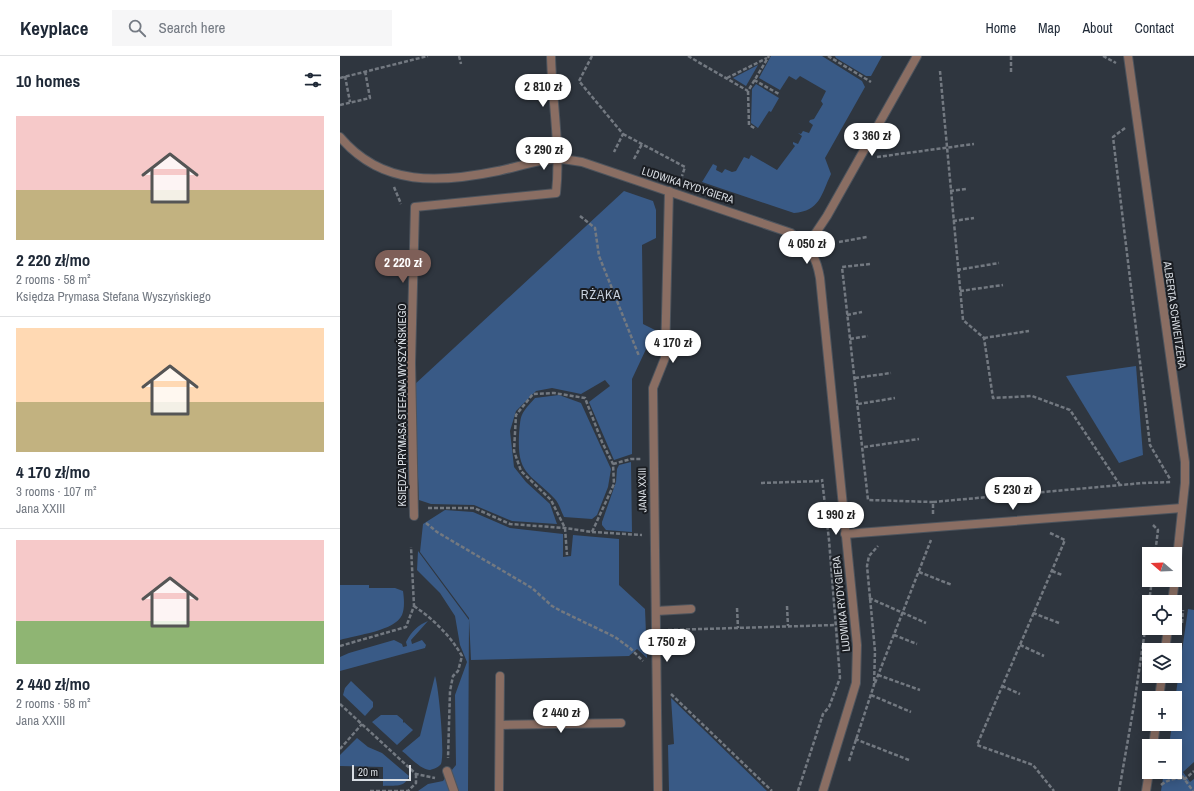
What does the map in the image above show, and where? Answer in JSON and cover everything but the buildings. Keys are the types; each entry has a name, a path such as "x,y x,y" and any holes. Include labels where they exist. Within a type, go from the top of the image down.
{"street":[{"path":"551,56 557,158"},
{"path":"807,246 827,216 917,56"},
{"name":"ALBERTA SCHWEITZERA","path":"1128,56 1185,462 1178,547"},
{"name":"LUDWIKA RYDYGIERA","path":"340,138 364,159 391,173 416,179 443,178 497,172 557,158 582,162 792,233 807,246 813,254 820,278 858,666 852,700 823,791"},
{"name":"KSIĘDZA PRYMASA STEFANA WYSZYŃSKIEGO","path":"414,513 411,363 415,207 556,193 558,171 557,158"},
{"name":"JANA XXIII","path":"658,791 653,388 665,358 669,191"},
{"path":"846,534 1182,508"},
{"path":"656,611 691,609"},
{"path":"500,676 500,791"},
{"path":"500,725 621,723"},
{"path":"447,771 454,791"},
{"path":"1146,791 1148,779"}],"path":[{"path":"340,78 428,56"},
{"path":"459,56 461,64"},
{"path":"592,56 579,81 623,134 685,167 682,176"},
{"path":"688,56 748,91"},
{"path":"828,56 872,82"},
{"path":"1011,56 1011,74"},
{"path":"1103,56 1118,65"},
{"path":"726,78 768,57"},
{"path":"756,129 749,125 748,91 768,57"},
{"path":"940,71 948,147 950,192 954,221 957,270 963,320 984,338 993,398 1032,396 1070,410 1120,485"},
{"path":"340,105 370,98 365,72"},
{"path":"345,76 350,102"},
{"path":"754,80 780,94"},
{"path":"870,264 842,267 864,447 868,500 933,502 1120,485 1172,482 1150,445 1114,137 1127,126"},
{"path":"614,152 623,134"},
{"path":"634,159 642,144"},
{"path":"877,156 974,144"},
{"path":"950,192 966,189"},
{"path":"580,216 595,228 599,256 639,356"},
{"path":"954,221 974,218"},
{"path":"839,242 867,238"},
{"path":"957,270 999,264"},
{"path":"837,276 842,276"},
{"path":"960,291 1003,285"},
{"path":"847,315 862,312"},
{"path":"984,338 1028,331"},
{"path":"850,339 868,336"},
{"path":"855,378 891,373"},
{"path":"567,555 564,528 551,500 521,472 514,451 516,416 533,394 554,393 585,398 602,442 613,464 614,484 611,495 592,532"},
{"path":"858,404 895,398"},
{"path":"864,447 919,439"},
{"path":"613,464 631,459 653,459"},
{"path":"761,483 822,480 829,540 840,678 829,707 823,714 798,791"},
{"path":"848,762 874,684 903,614 931,540 934,527 933,502"},
{"path":"414,513 444,507 474,508 510,524 634,535"},
{"path":"414,513 436,532 532,588 560,612 615,637 630,648 645,664"},
{"path":"1151,523 1158,530 1156,547"},
{"path":"1042,533 1058,532"},
{"path":"1050,533 1065,540 977,745 1033,765 1054,791"},
{"path":"924,541 939,540"},
{"path":"874,684 875,651 868,598 867,566 869,556 873,550 882,545"},
{"path":"340,646 406,627 414,606 411,546"},
{"path":"1052,571 1062,575"},
{"path":"918,572 952,585"},
{"path":"868,598 926,623"},
{"path":"340,704 416,774 437,778 447,771 450,691 453,676 458,671 462,656 454,642 445,632 430,617 414,606"},
{"path":"787,606 788,626"},
{"path":"737,608 738,628"},
{"path":"1033,613 1059,624"},
{"path":"666,638 666,630 836,625"},
{"path":"894,635 917,644"},
{"path":"1119,791 1144,635"},
{"path":"1020,646 1044,656"},
{"path":"878,675 920,690"},
{"path":"1002,686 1020,694"},
{"path":"668,699 668,692 772,791"},
{"path":"871,696 911,712"},
{"path":"340,749 362,724"},
{"path":"856,739 909,760"},
{"path":"1158,787 1168,780 1176,778 1185,779 1194,771"},
{"path":"370,791 408,791 416,783 416,774"},
{"path":"1182,775 1193,791"}],"shaded area":[{"path":"771,56 822,56 862,81 865,87 825,158 831,174 822,195 814,205 803,212 794,213 702,182 713,164 717,166 716,170 722,173 725,169 732,172 736,171 744,157 749,159 751,155 777,170 795,146 793,142 798,144 802,136 798,133 801,134 803,131 809,133 813,125 809,122 810,120 814,119 823,104 821,101 826,91 800,76 796,80 789,76 780,90 759,78"},
{"path":"835,56 882,56 871,76 866,76"},
{"path":"758,65 746,86 733,78"},
{"path":"756,84 779,98 771,112 769,111 758,128 751,123 752,89"},
{"path":"624,191 653,201 656,210 656,238 642,245 643,324 655,330 632,379 632,454 614,460 589,402 610,386 605,380 581,394 552,388 536,391 516,411 510,431 514,467 526,482 550,504 557,524 512,521 474,505 431,504 419,500 414,385"},
{"path":"1136,366 1143,455 1119,463 1066,376"},
{"path":"559,395 581,403 611,469 608,487 597,515 592,519 564,517 556,500 532,478 523,466 520,458 519,435 521,418 524,411 535,398"},
{"path":"631,462 632,532 606,530 602,525 602,522 616,482 617,469 619,465"},
{"path":"445,510 473,512 510,528 563,534 563,557 571,556 573,535 619,539 619,585 645,609 647,658 637,649 629,656 471,660 469,618 420,552 423,524"},
{"path":"418,551 469,620 468,791 418,791 428,784 443,781 456,765 455,695 467,662 460,645 455,616 440,593 417,570"},
{"path":"340,585 369,585 369,588 395,588 403,591 404,606 402,615 392,625 384,629 340,640"},
{"path":"1188,609 1194,610 1194,762 1183,772 1190,782 1194,779 1194,791 1161,791 1163,779 1182,779 1182,739 1170,739 1171,731 1182,731 1182,691 1176,691 1177,683 1182,683 1182,651"},
{"path":"428,621 411,640 412,644 422,640 426,645 425,648 340,671 340,657 394,640 402,644 403,647 407,646 406,642 410,635 418,627"},
{"path":"435,676 441,721 442,758 440,765 430,770 419,766 402,751 420,736"},
{"path":"351,681 373,702 373,707 365,716 343,695 345,688"},
{"path":"671,698 767,791 669,791 668,745 674,744"},
{"path":"381,715 397,715 403,720 403,723 404,722 413,730 397,745 372,722"},
{"path":"357,738 368,747 382,753 409,776 407,780 399,785 383,786 383,767 340,766 340,755"}],"district":[{"name":"RŻĄKA","path":"601,294"}]}
